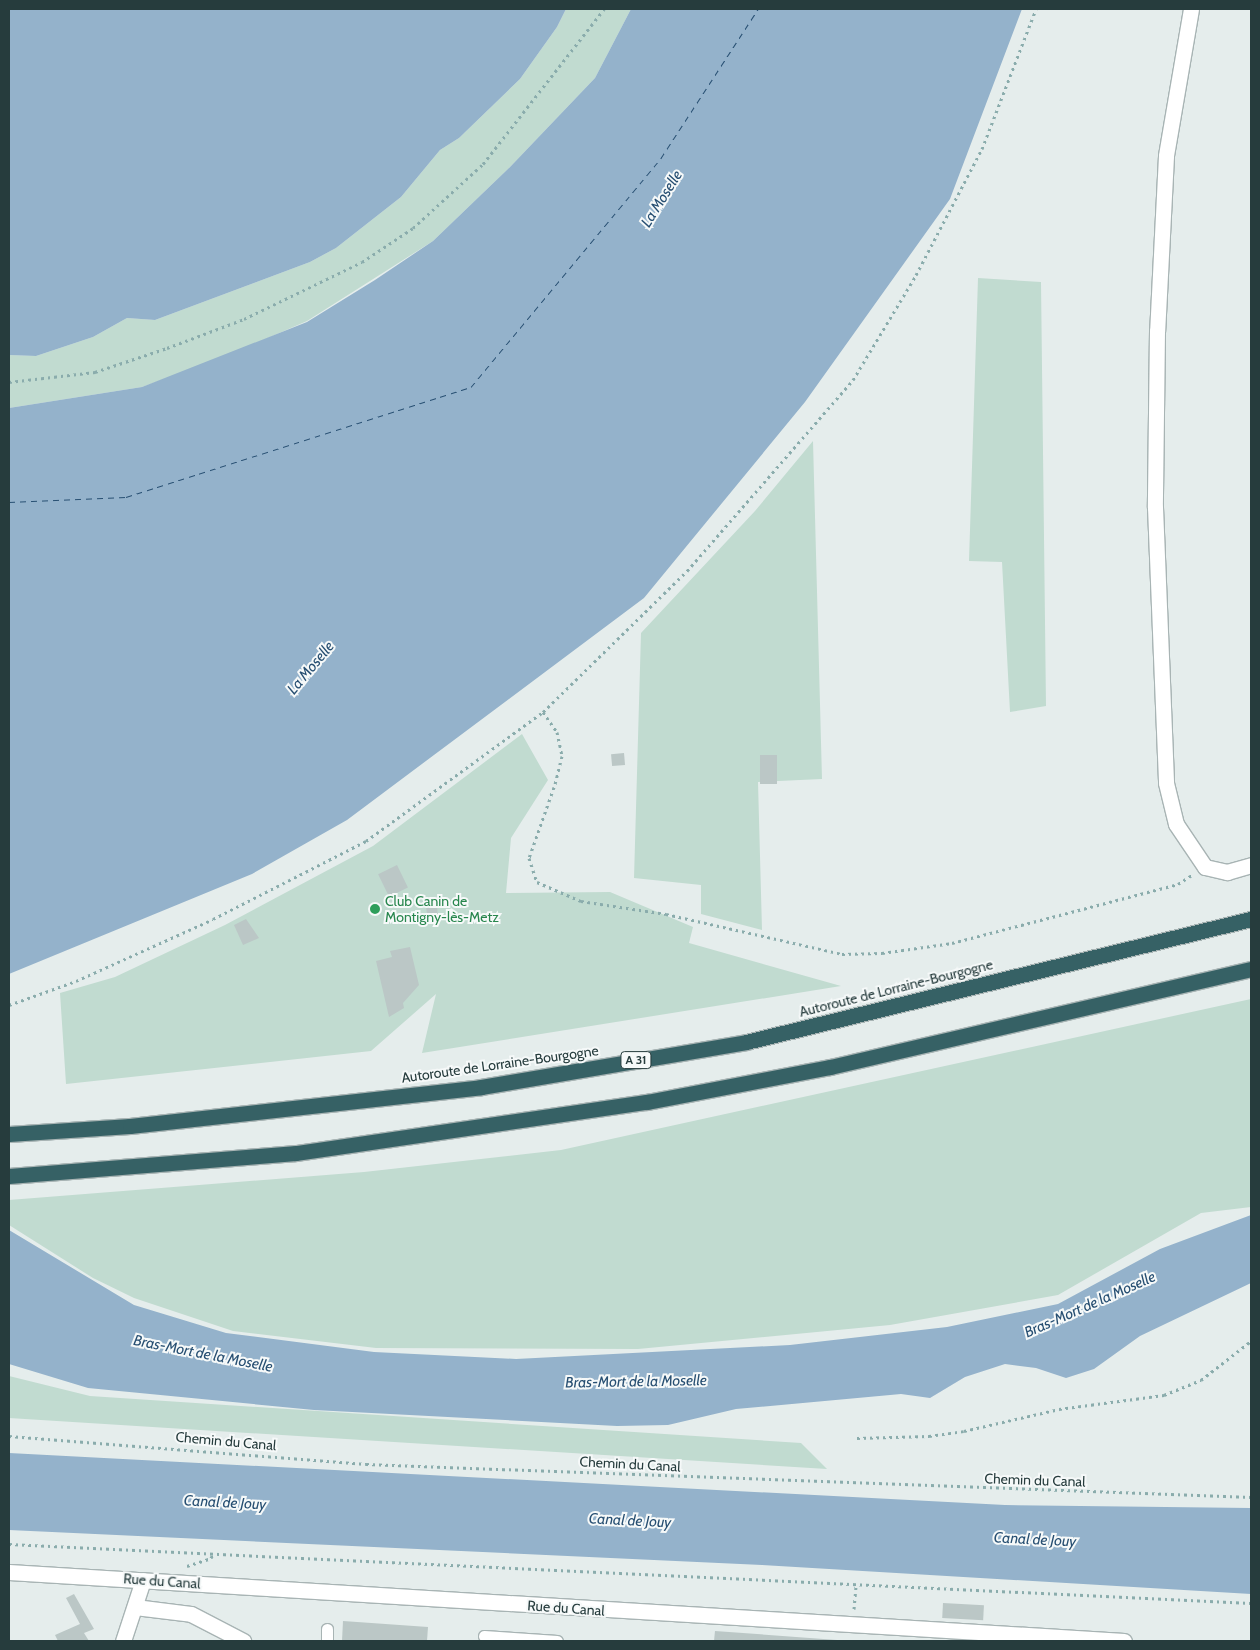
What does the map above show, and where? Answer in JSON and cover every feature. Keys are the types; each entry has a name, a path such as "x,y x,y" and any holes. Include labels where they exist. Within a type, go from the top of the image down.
{"highway":[{"name":"Autoroute de Lorraine-Bourgogne","path":"9,1134 130,1126 482,1086 736,1043 1251,919"},
{"path":"9,1176 296,1153 647,1102 830,1067 1251,969"}],"street":[{"path":"1191,9 1166,156 1157,330 1155,507 1166,783 1176,824 1205,867 1227,872 1251,865"},
{"name":"Rue du Canal","path":"9,1572 976,1638 1124,1641"},
{"path":"123,1641 143,1580"},
{"path":"135,1606 191,1614 244,1641"}],"lane":[{"path":"327,1629 328,1641"},
{"path":"484,1636 557,1641"}],"path":[{"path":"9,382 96,372 167,348 244,319 362,262 413,228 483,164 604,9"},
{"path":"9,1005 76,981 213,919 366,841 543,712 687,571 853,380 916,275 982,149 1036,9"},
{"path":"543,712 557,732 562,756 554,787 529,858 537,882 581,901 666,914 842,954 882,953 952,943 1178,884 1205,867"},
{"path":"857,1438 929,1436 964,1431 1059,1409 1164,1395 1201,1380 1251,1341"},
{"name":"Chemin du Canal","path":"9,1436 366,1464 1251,1497"},
{"path":"9,1544 1251,1603"},
{"path":"854,1607 856,1584"}],"green space":[{"path":"566,9 631,9 595,78 511,166 433,241 307,321 219,359 142,387 9,408 9,355 36,356 93,337 127,318 155,320 310,262 336,248 401,197 440,150 459,138 520,79 557,27"},
{"path":"978,278 1041,282 1046,706 1010,712 1002,562 969,561"},
{"path":"813,441 822,779 758,782 762,930 701,914 701,885 634,878 641,633 755,511"},
{"name":"Club Canin de Montigny-lès-Metz","path":"522,734 548,780 511,838 506,893 610,892 693,927 689,943 841,986 422,1053 436,994 371,1051 66,1084 60,993 115,977 225,925 373,846"},
{"path":"1251,999 1251,1207 1201,1213 1058,1295 890,1325 638,1349 376,1348 233,1331 134,1298 93,1278 9,1225 9,1200 364,1172 561,1150"},
{"path":"9,1376 90,1396 801,1443 827,1469 9,1418"}],"water":[{"path":"9,9 566,9 557,27 520,79 459,138 440,150 401,197 336,248 310,262 155,320 127,318 93,337 36,356 9,355"},
{"name":"La Moselle","path":"631,9 1022,9 950,199 805,402 644,598 347,820 252,874 9,974 9,408 142,387 307,322 375,280 433,241 511,166 595,78"},
{"name":"Bras-Mort de la Moselle","path":"1251,1215 1251,1283 1140,1336 1094,1369 1066,1378 1036,1368 1005,1364 965,1377 930,1398 901,1394 736,1409 668,1425 617,1426 314,1410 88,1388 9,1364 9,1230 134,1305 226,1333 374,1352 516,1359 790,1345 947,1327 1058,1304 1160,1249"},
{"name":"Canal de Jouy","path":"9,1453 1005,1505 1251,1508 1251,1594 762,1565 9,1530"}],"building":[{"path":"624,753 625,765 612,766 611,754"},
{"path":"760,755 777,755 777,784 760,784"},
{"path":"397,865 408,887 389,897 378,874"},
{"path":"437,905 438,919 428,920 426,907"},
{"path":"246,919 259,938 243,945 234,925"},
{"path":"410,947 419,985 403,1003 404,1008 389,1017 376,961 392,957 390,951"},
{"path":"74,1594 94,1629 84,1633 89,1641 58,1641 55,1635 80,1624 66,1598"},
{"path":"943,1603 984,1605 983,1620 942,1618"},
{"path":"343,1621 428,1627 427,1641 342,1641"},
{"path":"715,1631 837,1640 837,1641 714,1641"}],"ferry route":[{"path":"9,502 126,497 471,387 661,158 758,9"}],"place":[{"name":"Club Canin de Montigny-lès-Metz","path":"375,909"}]}
